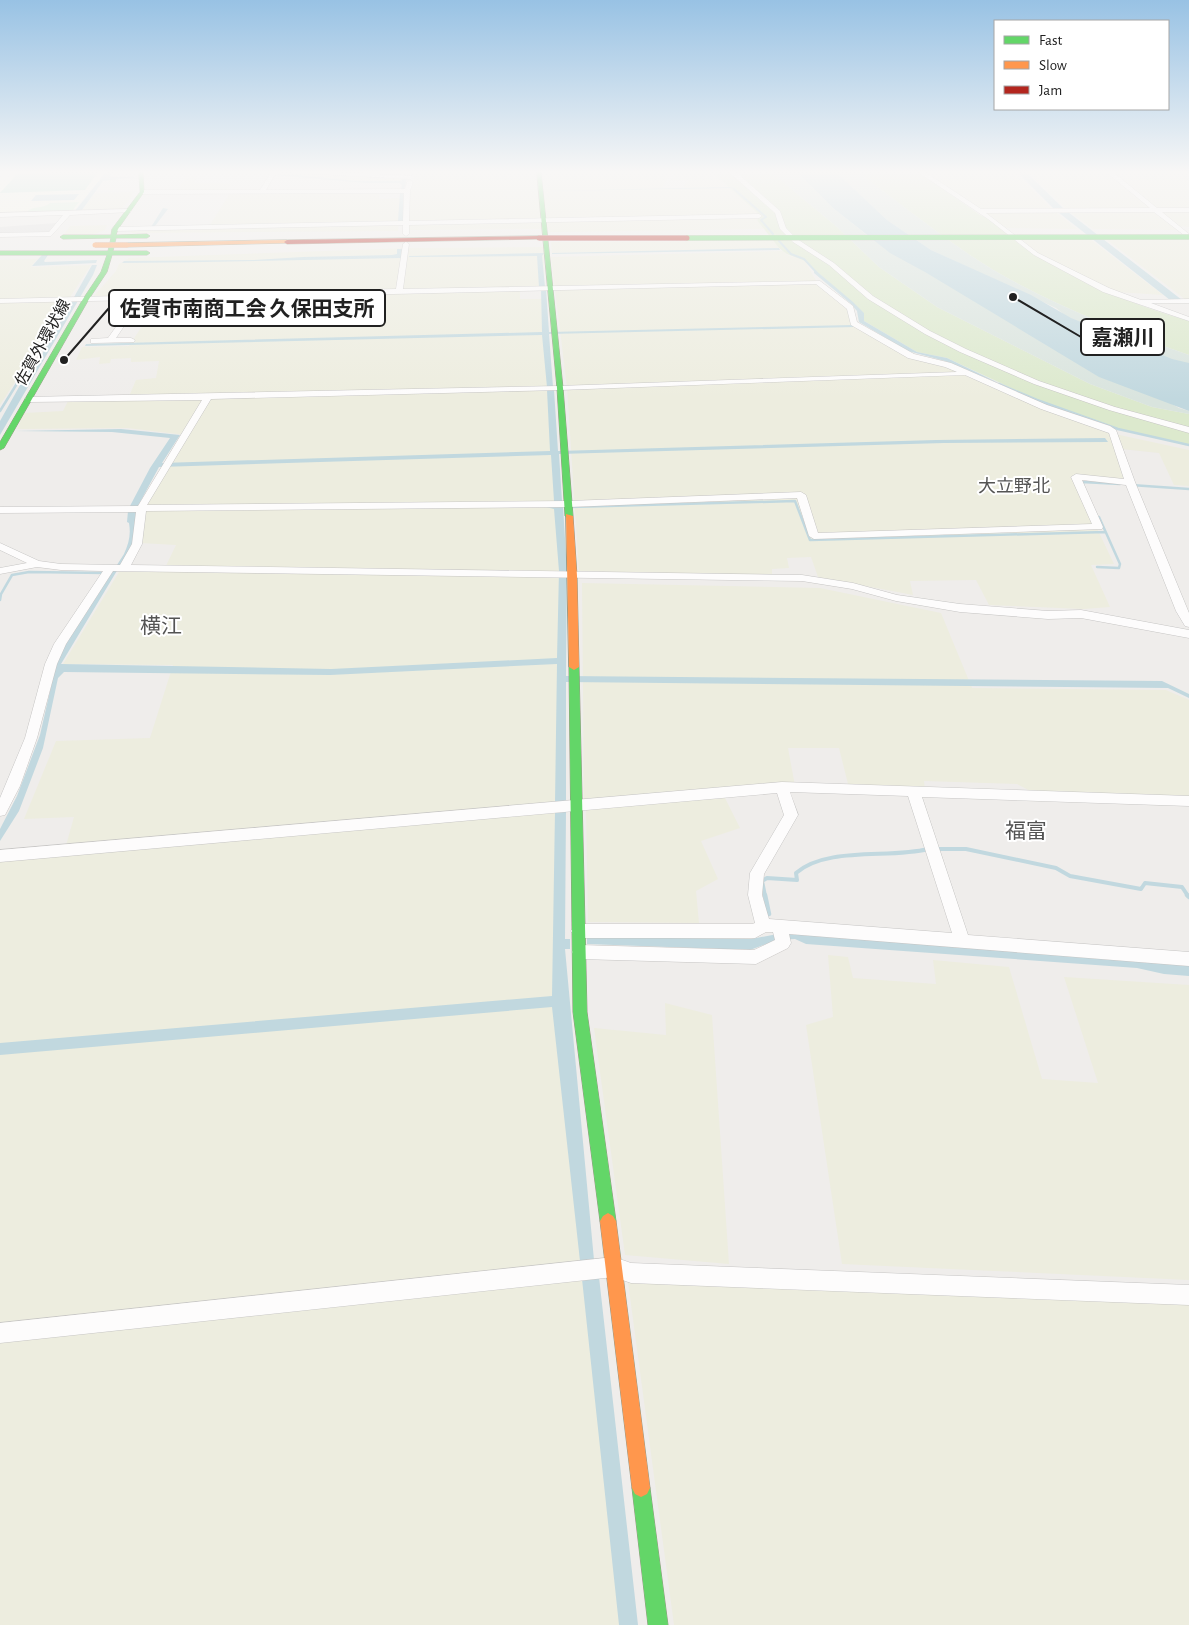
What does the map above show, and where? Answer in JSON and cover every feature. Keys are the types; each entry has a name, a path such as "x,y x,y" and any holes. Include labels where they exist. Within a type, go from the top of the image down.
{"main road":[{"name":"佐賀外環状線","path":"0,448 84,299 104,272 111,248"},
{"path":"0,253 110,255 265,248"},
{"path":"545,248 546,288 555,333 554,388 565,452 573,576 575,679 572,805 580,952 580,1012 609,1268 658,1625"}],"street":[{"path":"398,292 405,248"},
{"path":"805,248 824,258 872,299 920,328 985,361 1094,404 1189,430"},
{"path":"1028,248 1036,254 1090,282 1136,301 1189,319"},
{"path":"0,301 818,282 850,308 854,323 911,356 948,365 1044,407 1113,432 1131,484 1178,603 1189,623"},
{"path":"111,340 140,298"},
{"path":"1136,301 1189,301"},
{"path":"94,341 131,340"},
{"path":"29,399 208,398 966,374"},
{"path":"123,569 137,544 136,508 208,398"},
{"path":"0,510 567,504 801,496 814,536 1098,527 1076,477 1131,484"},
{"path":"0,546 37,564 108,572 123,569 802,578 853,586 896,598 960,608 1048,615 1080,614 1189,634"},
{"path":"0,571 37,564"},
{"path":"0,811 12,790 31,738 51,664 60,644 108,572"},
{"path":"763,925 755,895 757,873 791,815 782,787"},
{"path":"0,856 782,787 914,793 1189,800"},
{"path":"914,793 962,941"},
{"path":"579,931 755,931 763,925 1189,959"},
{"path":"580,952 756,957 783,943 780,927"},
{"path":"0,1333 609,1268 641,1273 1189,1295"}],"shaded area":[{"path":"409,248 544,248 543,286 520,287 520,299 543,299 553,453 564,568 559,998 627,1625 0,1625 0,862 63,856 74,817 24,819 56,741 150,738 173,665 63,664 119,572 163,572 176,545 140,543 143,512 186,435 127,428 17,429 24,413 63,411 69,399 127,401 136,380 156,378 159,361 131,362 131,358 111,359 110,363 99,364 100,357 76,360 82,347 129,346 161,297 92,298 116,271 119,264 129,258"},
{"path":"552,248 779,248 552,253"},
{"path":"859,248 889,248 1179,408 1189,411 1189,414 1152,407 1090,384 937,307 879,267"},
{"path":"928,248 960,248 990,268 1044,297 1102,323 1189,355 1189,386 1083,330 1056,308"},
{"path":"1031,248 1102,248 1163,295 1116,292 1038,254"},
{"path":"1118,248 1189,248 1189,300 1186,300"},
{"path":"784,251 787,255 805,261 818,284 848,309 851,324 909,357 946,367 1040,408 1110,432 1126,481 1072,476 1114,564 1091,565 1110,607 1084,609 989,605 976,580 910,581 913,595 818,577 811,557 787,558 789,568 772,569 772,576 579,571 567,387 551,257"},
{"path":"37,259 31,267 91,265 0,405 0,260"},
{"path":"1115,434 1189,450 1189,486 1174,485 1159,453 1121,449"},
{"path":"582,583 820,588 941,613 972,688 1166,690 1189,700 1189,798 1034,793 1017,784 924,781 925,790 849,788 839,748 788,748 795,786 584,801"},
{"path":"725,798 740,828 701,841 718,879 696,891 699,923 588,922 586,809"},
{"path":"828,955 848,957 853,978 936,984 933,960 1009,967 1042,1079 1098,1083 1064,977 1189,985 1189,1280 842,1264 806,1025 833,1017"},
{"path":"665,1003 712,1015 729,1264 625,1255 594,1028 666,1035"},
{"path":"628,1282 1189,1304 1189,1625 674,1625"}],"green space":[{"path":"779,248 859,248 879,267 937,307 1090,384 1152,407 1189,414 1189,445 1118,429 1037,400 947,358 917,352 864,321 863,313 805,261 787,254"},
{"path":"960,248 1024,248 1073,276 1111,293 1189,321 1189,355 1102,323 1044,297 1016,283"}],"water":[{"path":"779,248 780,250 552,254 552,253"},
{"path":"883,248 928,248 1031,295 1071,318 1172,359 1189,363 1189,411 1099,377 925,272"},
{"path":"1104,248 1114,248 1182,300 1170,300"},
{"path":"397,249 402,249 401,258 122,263 124,261 254,260 392,255 397,254"},
{"path":"544,253 542,256 545,287 539,287 537,256 409,257 409,256"},
{"path":"42,255 48,255 45,262 97,260 96,263 32,266"},
{"path":"92,265 97,265 93,275 0,435 0,421 29,369 41,356"},
{"path":"814,269 864,313 864,321 917,352 947,358 1003,385 945,361 908,351 859,322 857,311 814,273"},
{"path":"541,289 546,289 549,332 852,325 855,327 549,334 553,387 547,387 542,335 85,346 86,344 542,332"},
{"path":"547,390 554,390 558,451 936,440 1105,438 1108,442 944,443 559,454 562,501 554,501 551,455 159,467 138,506 135,507 137,511 133,543 61,664 331,669 557,658 559,571 554,509 546,507 563,506 567,571 566,676 1162,681 1189,694 1189,698 1168,688 566,682 566,802 555,803 557,664 330,675 64,672 58,678 43,748 19,811 0,841 0,829 17,796 40,735 56,665 64,647 124,554 130,535 129,523 127,522 128,511 150,468 170,438 112,432 15,431 121,429 180,435 162,463 550,451"},
{"path":"566,810 565,939 570,939 570,949 565,949 594,1260 580,1261 552,1007 0,1055 0,1043 552,996 555,811"},
{"path":"788,932 1189,965 1189,976 1164,974 1137,968 806,944 795,939 777,940 750,950 587,944 587,937 751,939"},
{"path":"599,1277 638,1625 619,1625 582,1279"}],"waterway":[{"path":"785,248 791,254 804,259 817,273"},
{"path":"0,411 68,301 65,301"},
{"path":"999,384 1037,400 1118,429 1189,445"},
{"path":"1083,484 1082,482 1120,484"},
{"path":"1131,485 1189,489"},
{"path":"570,507 795,501 810,540 1105,532"},
{"path":"1097,567 1119,568 1120,564 1099,517"},
{"path":"0,600 1,594 12,575 29,572 106,573"},
{"path":"765,896 762,881 767,878 797,880 796,873 824,859 841,856 913,852 928,849"},
{"path":"935,849 966,849 1056,868 1070,876 1141,889 1145,883 1182,887 1188,896"},
{"path":"765,895 769,914"}],"traffic: fast":[{"path":"0,448 86,299 104,272 111,248"},
{"path":"546,248 560,388 569,516"},
{"path":"0,253 147,253"},
{"path":"574,667 580,1012 608,1221"},
{"path":"641,1488 658,1625"}],"traffic: slow":[{"path":"569,516 573,576 574,667"},
{"path":"608,1221 641,1488"}],"place":[{"name":"嘉瀬川","path":"1013,297"},
{"name":"佐賀市南商工会 久保田支所","path":"64,360"}],"district":[{"name":"大立野北","path":"1014,486"},
{"name":"横江","path":"161,626"},
{"name":"福富","path":"1026,831"}]}
